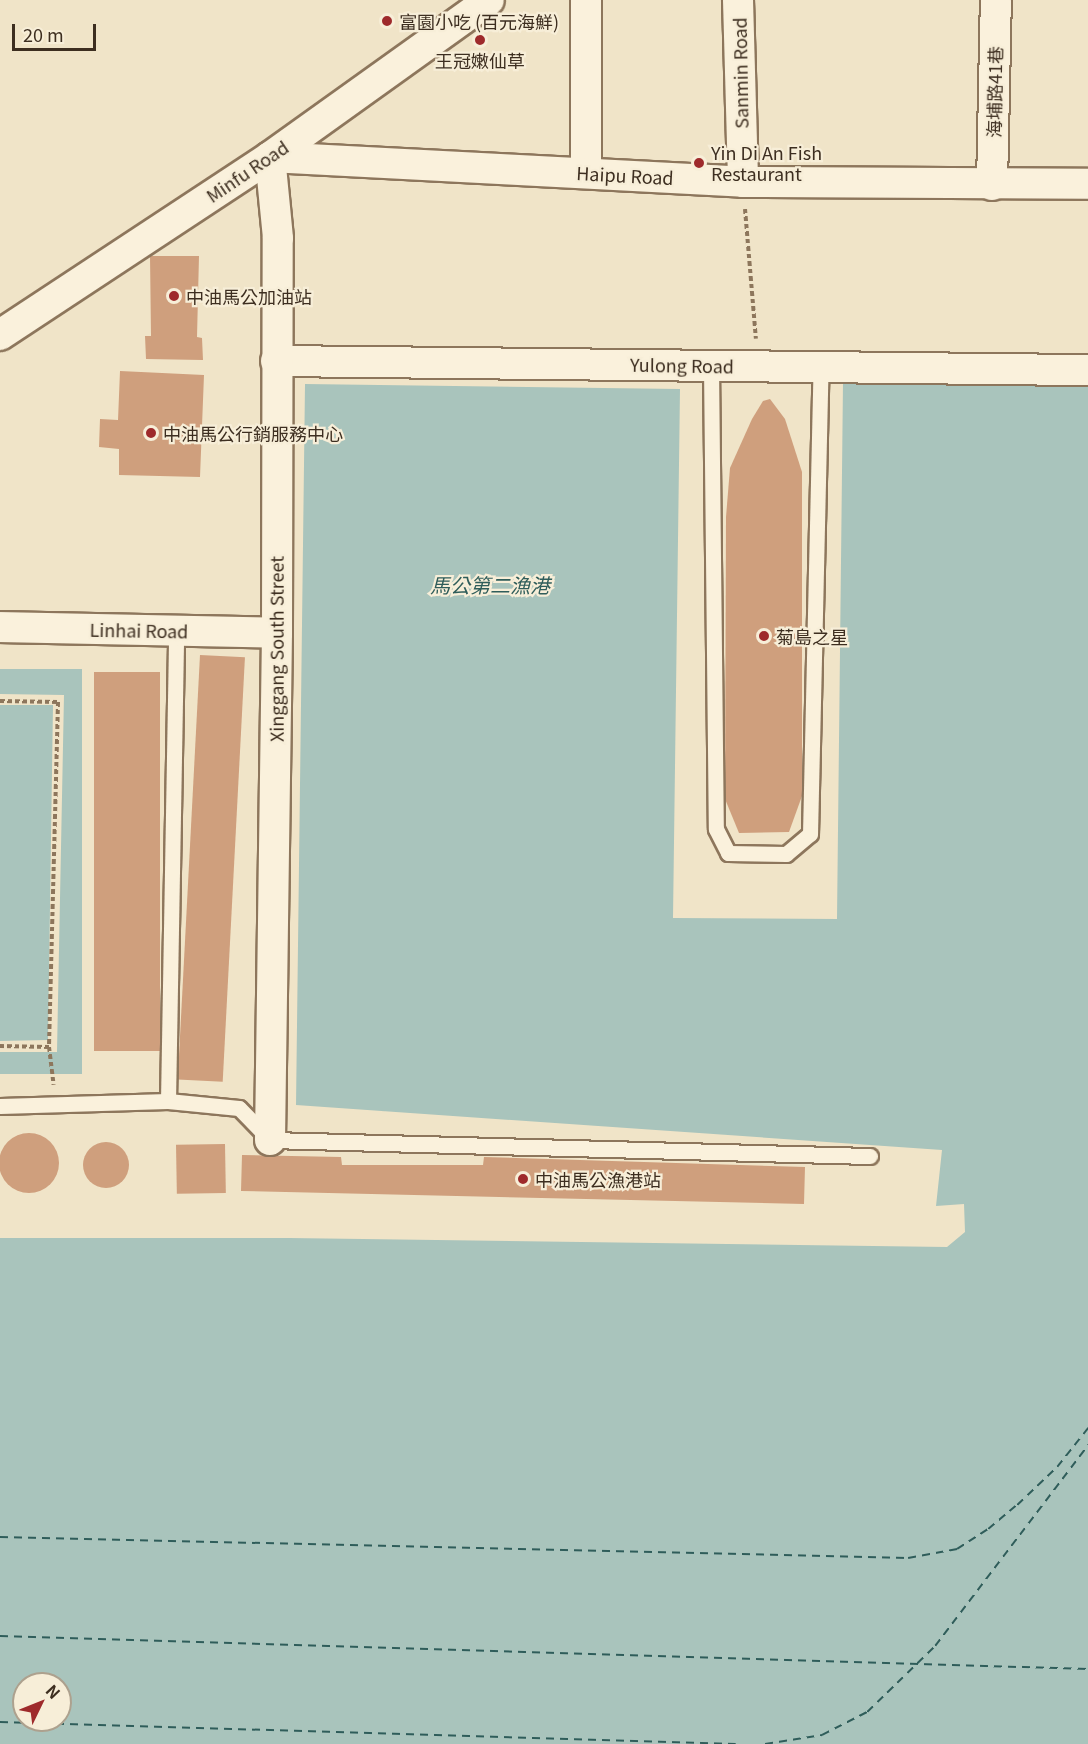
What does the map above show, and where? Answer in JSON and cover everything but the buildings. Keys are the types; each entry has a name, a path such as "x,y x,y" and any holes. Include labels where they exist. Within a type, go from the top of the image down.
{"street":[{"name":"Minfu Road","path":"4,323 270,157 489,0"},
{"path":"586,0 586,173"},
{"name":"Sanmin Road","path":"738,0 743,182"},
{"name":"海埔路41巷","path":"992,185 996,0"},
{"name":"Haipu Road","path":"270,157 743,182 1088,184"},
{"name":"Xinggang South Street","path":"270,157 278,238 276,361 278,633 270,1140"},
{"name":"Yulong Road","path":"276,361 1088,370"},
{"name":"Linhai Road","path":"0,627 278,633"}],"lane":[{"path":"711,366 716,829 728,853 786,854 810,834 822,367"},
{"path":"168,1101 176,631"},
{"path":"0,1106 168,1101 239,1108 270,1140 870,1156"}],"path":[{"path":"743,182 759,366"},
{"path":"0,701 58,702 50,1048 54,1088"},
{"path":"0,1046 50,1048"}],"water":[{"name":"馬公第二漁港","path":"843,382 1088,386 1088,1744 0,1744 0,1238 289,1238 947,1247 965,1232 964,1204 936,1206 942,1150 296,1105 305,384 680,389 673,918 837,919"},
{"path":"0,669 82,669 82,1074 0,1074"}],"pier":[{"path":"0,694 64,695 57,1052 0,1052 0,1041 48,1040 53,705 0,705"}],"ferry route":[{"path":"0,1537 908,1558 957,1549 988,1529 1057,1467 1088,1428"},
{"path":"765,1744 822,1735 867,1712 935,1646 1088,1445"},
{"path":"0,1636 1088,1669"},
{"path":"0,1722 736,1744"}],"place":[{"name":"富園小吃 (百元海鮮)","path":"387,21"},
{"name":"王冠嫩仙草","path":"480,40"},
{"name":"Yin Di An Fish Restaurant","path":"699,163"},
{"name":"中油馬公加油站","path":"174,296"},
{"name":"中油馬公行銷服務中心","path":"151,433"},
{"name":"菊島之星","path":"764,636"},
{"name":"中油馬公漁港站","path":"523,1179"}]}
